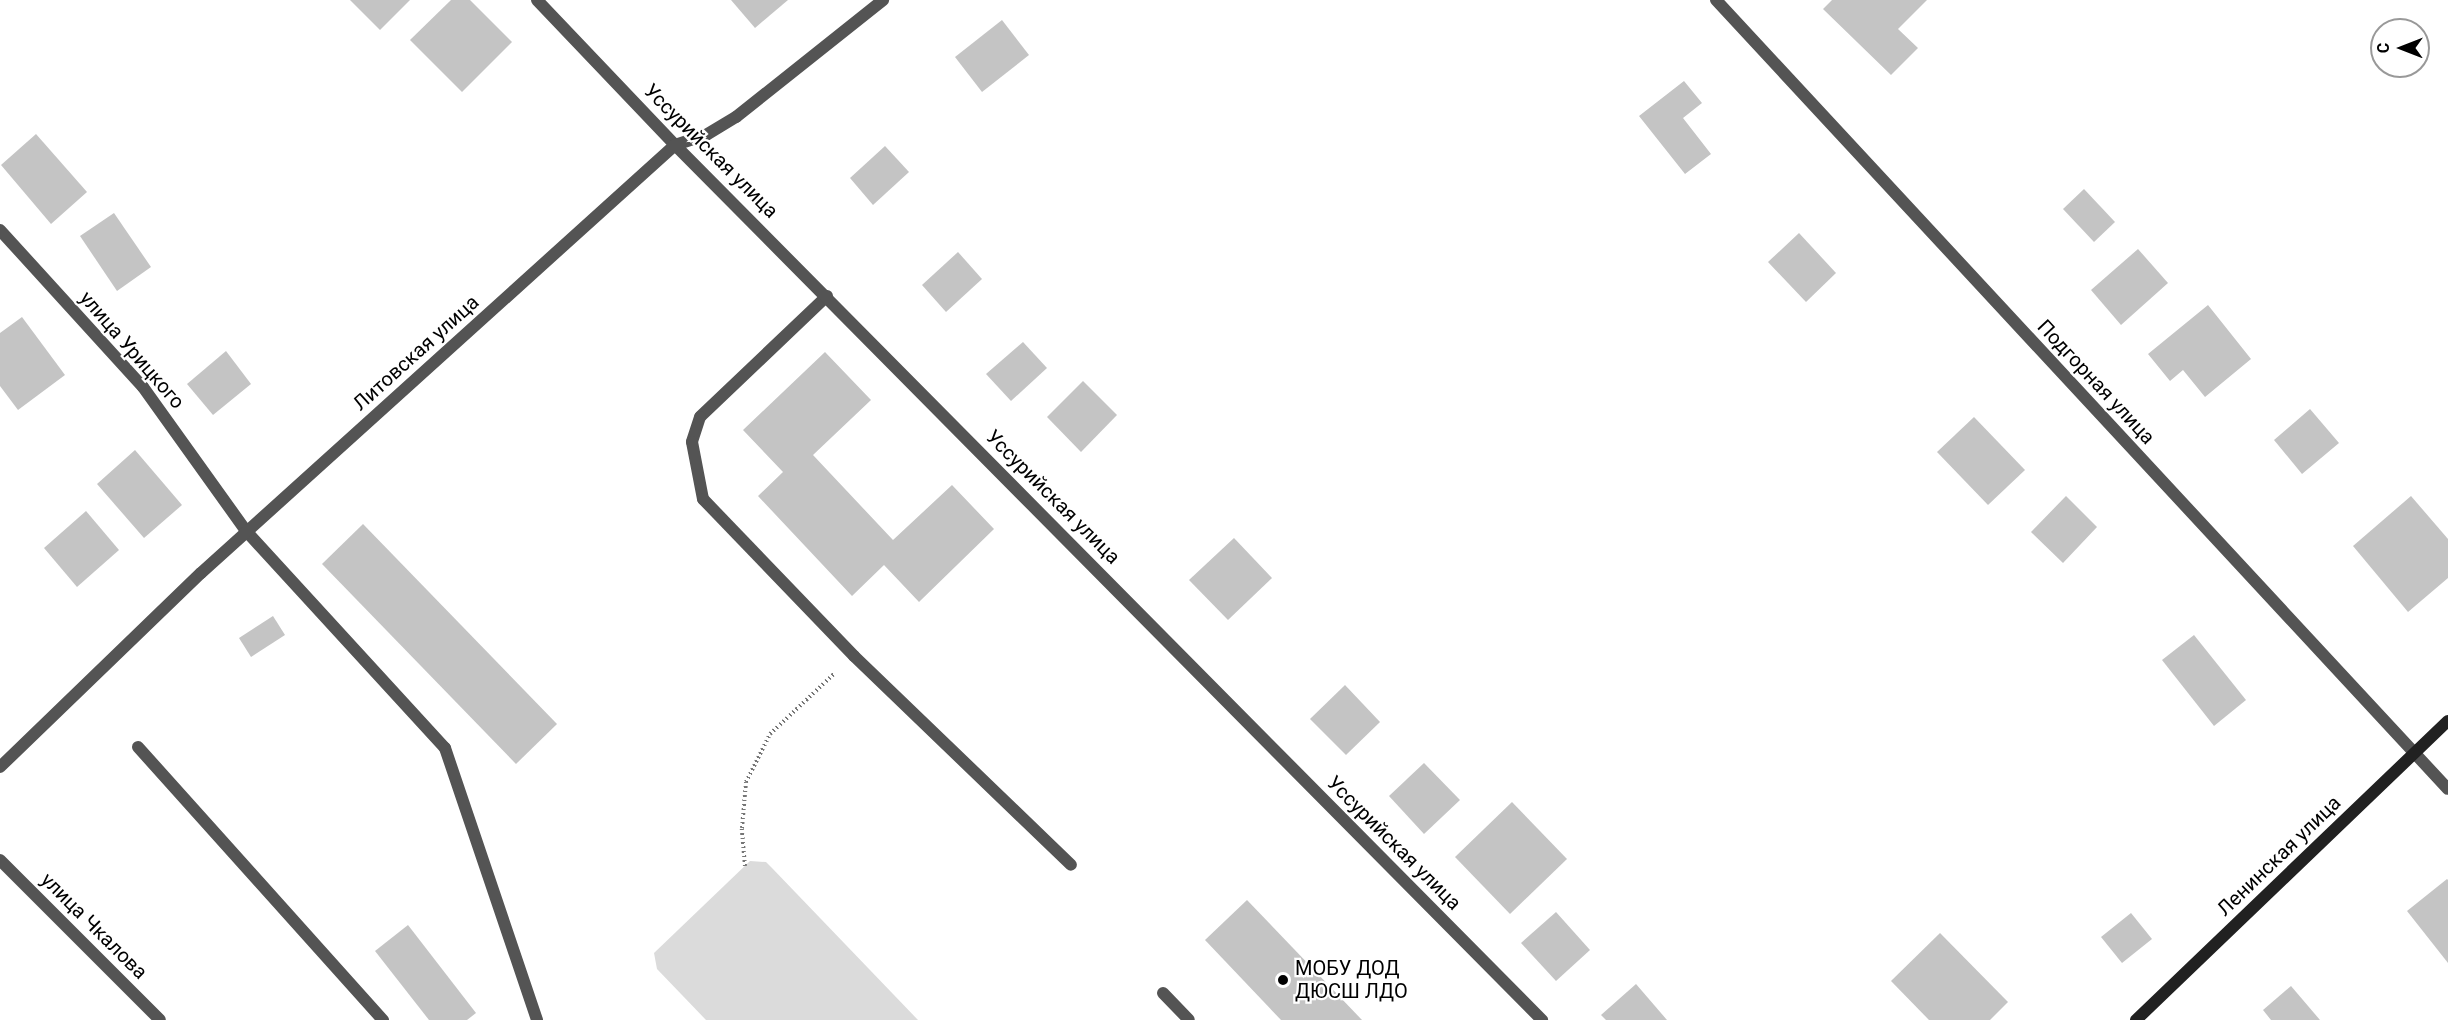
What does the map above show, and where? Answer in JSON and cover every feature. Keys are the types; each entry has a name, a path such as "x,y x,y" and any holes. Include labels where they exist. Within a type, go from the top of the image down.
{"main road":[{"name":"Ленинская улица","path":"2136,1020 2448,721"}],"street":[{"name":"Уссурийская улица","path":"537,0 675,145 1542,1020"},
{"name":"Литовская улица","path":"0,766 247,532 675,145 706,135 736,117 883,0"},
{"name":"Подгорная улица","path":"1716,0 2413,754 2448,789"},
{"name":"улица Урицкого","path":"0,230 143,387 247,532 445,748 537,1020"},
{"path":"827,296 700,417 692,442 703,499 854,656 1071,865"},
{"path":"138,747 382,1020"},
{"name":"улица Чкалова","path":"0,860 160,1020"},
{"path":"1163,993 1189,1020"}],"path":[{"path":"745,866 742,828 746,783 770,734 854,656"}],"shaded area":[{"path":"750,861 766,862 918,1020 706,1020 657,969 654,953"}],"building":[{"path":"350,0 410,0 380,30"},
{"path":"451,0 470,0 512,42 462,92 410,40"},
{"path":"731,0 788,0 755,28"},
{"path":"1832,0 1927,0 1898,29 1918,48 1891,75 1823,9"},
{"path":"1002,20 1029,55 982,92 955,57"},
{"path":"1684,81 1702,103 1683,118 1711,154 1685,174 1639,116"},
{"path":"36,134 87,192 51,224 1,165"},
{"path":"885,146 909,172 873,205 850,178"},
{"path":"2084,189 2115,222 2094,242 2063,209"},
{"path":"114,213 151,267 117,291 80,236"},
{"path":"1799,233 1836,273 1806,302 1768,262"},
{"path":"2138,249 2168,283 2121,325 2091,290"},
{"path":"958,252 982,279 946,312 922,285"},
{"path":"2208,305 2251,359 2205,397 2183,370 2170,381 2148,354"},
{"path":"22,317 65,375 18,410 0,386 0,333"},
{"path":"1023,342 1047,368 1011,401 986,374"},
{"path":"226,351 251,384 213,415 187,384"},
{"path":"825,352 871,400 813,455 893,540 952,485 994,529 919,602 884,565 852,596 758,496 783,472 743,430"},
{"path":"1083,381 1117,415 1081,452 1047,417"},
{"path":"2310,409 2339,443 2302,474 2274,440"},
{"path":"1974,417 2025,470 1988,505 1937,452"},
{"path":"135,450 182,505 144,538 97,484"},
{"path":"2066,496 2097,527 2063,563 2031,532"},
{"path":"2411,496 2448,539 2448,578 2408,612 2353,546"},
{"path":"86,511 119,550 77,587 44,548"},
{"path":"363,524 557,724 516,764 322,564"},
{"path":"1234,538 1272,578 1228,620 1189,580"},
{"path":"273,616 285,635 251,657 239,638"},
{"path":"2194,635 2246,700 2214,726 2162,660"},
{"path":"1345,685 1380,722 1346,755 1310,719"},
{"path":"1424,763 1460,800 1424,834 1389,796"},
{"path":"1512,802 1567,859 1510,914 1455,857"},
{"path":"2448,880 2448,963 2407,911"},
{"name":"МОБУ ДОД ДЮСШ ЛДО","path":"1247,900 1362,1020 1281,1020 1205,940"},
{"path":"1556,912 1590,950 1556,981 1521,943"},
{"path":"2131,913 2152,939 2122,963 2101,937"},
{"path":"408,925 476,1013 467,1020 429,1020 375,951"},
{"path":"1940,933 2008,1002 1990,1020 1929,1020 1891,981"},
{"path":"1636,984 1667,1020 1606,1020 1601,1015"},
{"path":"2291,986 2320,1020 2271,1020 2263,1010"}],"place":[{"name":"МОБУ ДОД ДЮСШ ЛДО","path":"1283,980"}]}
